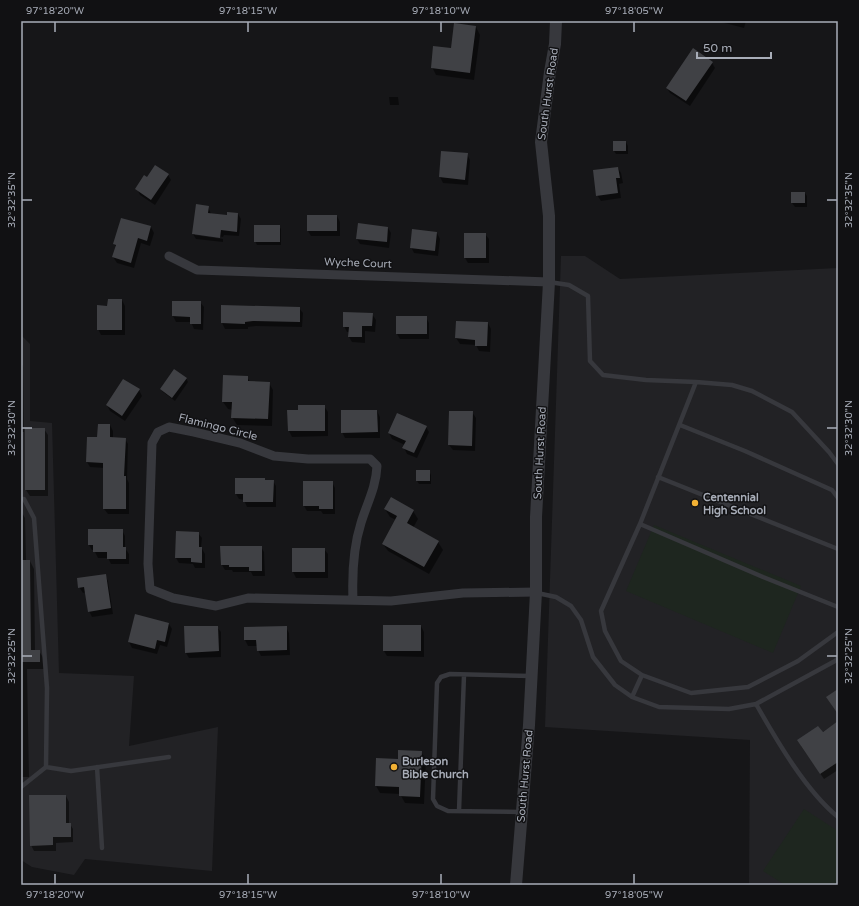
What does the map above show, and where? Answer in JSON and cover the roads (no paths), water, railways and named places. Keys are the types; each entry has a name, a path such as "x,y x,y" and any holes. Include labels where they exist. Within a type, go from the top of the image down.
{"street":[{"name":"South Hurst Road","path":"516,885 536,592 536,517 549,282 549,216 541,142 555,44 556,21"},
{"name":"Wyche Court","path":"169,256 198,270 549,282"},
{"name":"Flamingo Circle","path":"353,600 352,573 355,550 360,524 376,480 377,466 370,459 308,459 274,456 240,443 194,432 169,427 158,432 152,443 148,564 150,589 173,598 216,606 248,598 391,601 462,593 536,592"}],"lane":[{"path":"549,282 569,285 588,296 590,361 603,374 646,380 732,385 752,391 792,412 829,452 838,464"},
{"path":"696,382 640,524 601,611 605,631 621,660 642,675 691,692 748,687 798,662 838,632"},
{"path":"680,425 745,451 832,490 838,498"},
{"path":"658,477 838,549"},
{"path":"21,499 24,499 34,518 47,688 46,767"},
{"path":"640,524 763,577 838,607"},
{"path":"536,592 556,597 571,606 581,620 593,657 615,685 632,697 659,707 729,709 756,704 838,658"},
{"path":"522,812 448,811 437,806 433,800 437,683 441,677 450,674 531,676"},
{"path":"459,811 464,675"},
{"path":"632,697 642,675"},
{"path":"756,704 775,737 810,788 838,817"},
{"path":"21,787 46,767 71,771 169,757"},
{"path":"97,768 102,848"}],"place":[{"name":"Centennial High School","path":"695,503"},
{"name":"Burleson Bible Church","path":"394,767"}]}
